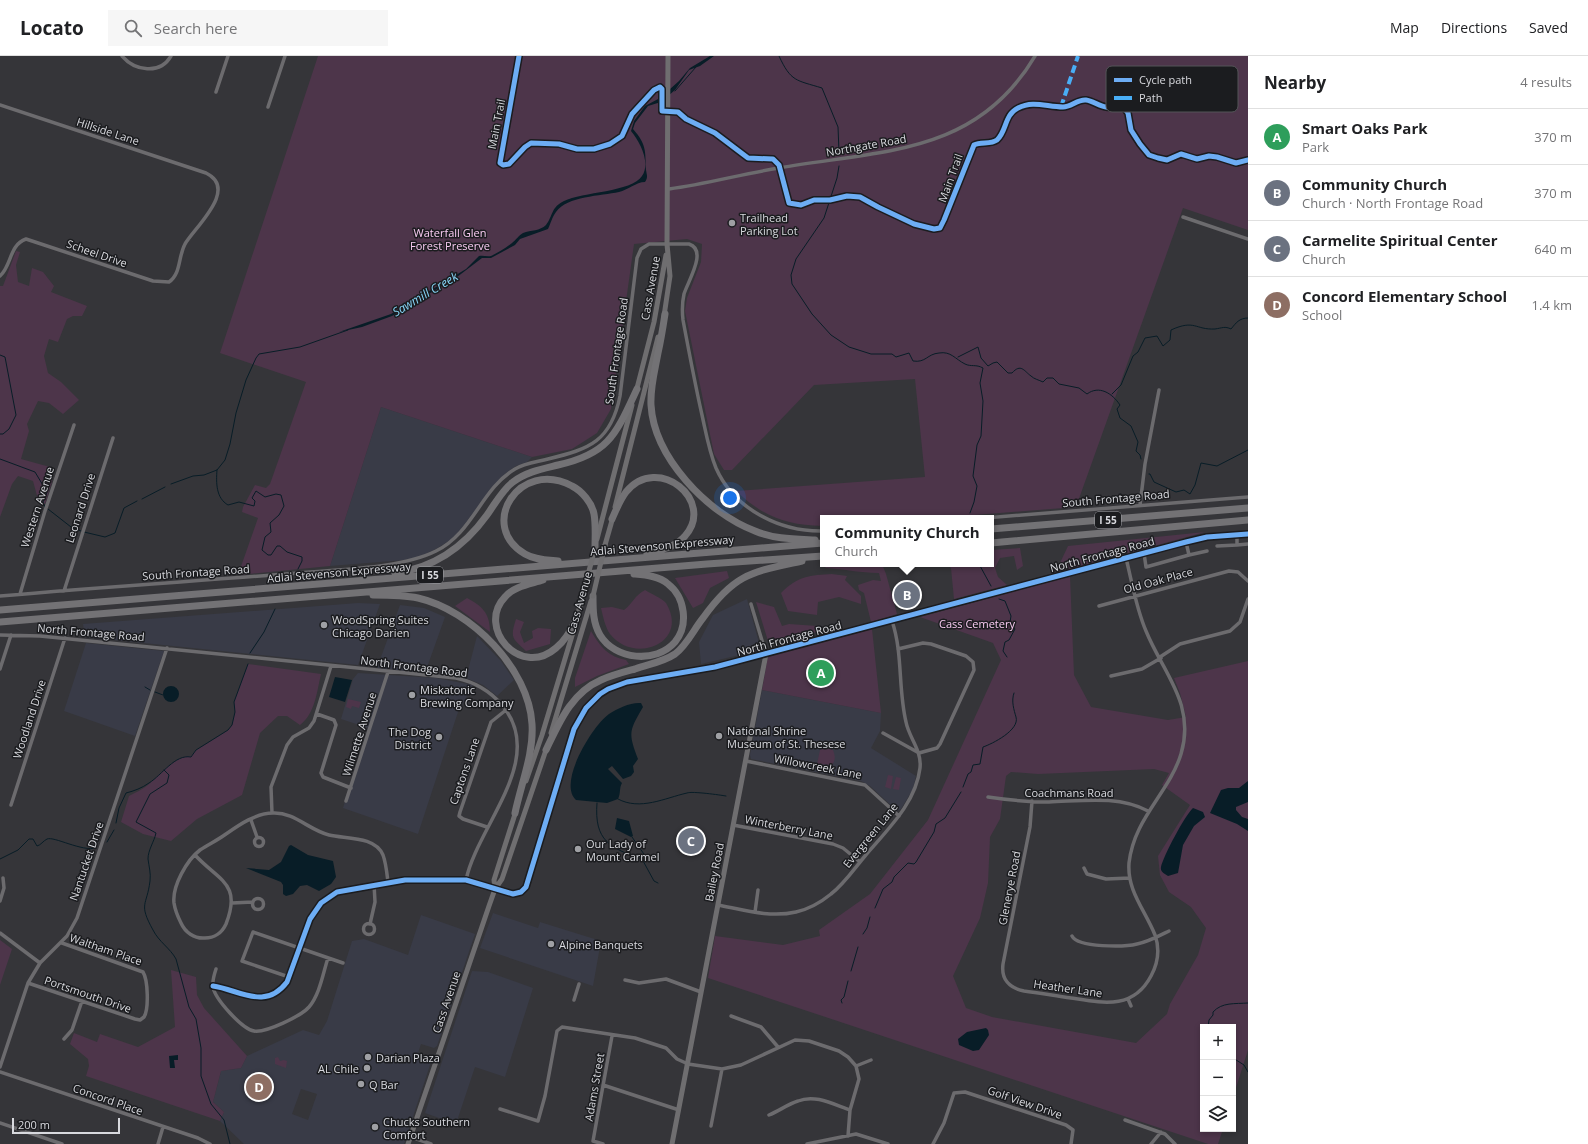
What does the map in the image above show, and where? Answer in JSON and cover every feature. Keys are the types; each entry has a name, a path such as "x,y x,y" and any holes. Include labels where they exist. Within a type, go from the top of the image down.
{"highway":[{"path":"665,314 654,374 651,407 659,437 673,464 684,478 715,508 740,525 765,535 820,542"},
{"path":"331,582 402,572 441,559 450,554 477,530 511,483 528,473 584,458 593,454 606,444 616,432 637,389"},
{"path":"612,519 626,492 644,479 653,477 667,479 687,493 692,506 693,514 691,525 686,536 672,546 635,557"},
{"path":"574,563 542,559 526,555 510,541 505,523 506,507 510,499 520,488 534,481 548,478 564,482 577,488 584,494 594,513 595,548"},
{"name":"I 55","path":"994,529 1248,508"},
{"name":"I 55","path":"994,543 1248,520"},
{"name":"Adlai Stevenson Expressway","path":"0,610 286,588 331,582 820,542"},
{"name":"Adlai Stevenson Expressway","path":"0,622 707,564 820,556"},
{"path":"546,750 568,707 583,691 599,680 658,662 674,655 718,598 733,584 761,570 820,557"},
{"path":"592,596 594,621 601,637 614,649 627,654 646,656 661,652 674,643 680,633 684,616 681,602 674,590 669,584 651,576 616,572"},
{"path":"558,576 518,588 505,596 500,602 497,613 496,626 499,636 504,644 515,653 525,657 537,657 551,652 560,645 567,637 577,618"},
{"path":"317,596 378,595 418,598 454,614 471,625 495,647 509,663 525,693 531,714 532,730 529,753 515,813"}],"main road":[{"name":"Cass Avenue","path":"495,889 494,880 542,735 577,618 654,322 667,244 669,189 668,56"},
{"name":"Cass Avenue","path":"408,1144 495,889 502,879 546,750 592,596 665,314 670,276 667,244"},
{"name":"Bailey Road","path":"672,1144 766,654"}],"street":[{"path":"122,56 128,62 148,69 160,68 171,56"},
{"path":"216,92 228,56"},
{"path":"268,108 285,56"},
{"name":"Northgate Road","path":"669,189 780,168 904,148 938,138 962,128 995,105 1018,81 1035,56"},
{"name":"Hillside Lane","path":"0,105 210,176 217,183 218,197 186,244 179,260 177,274 169,282"},
{"path":"1183,217 1248,239"},
{"name":"Scheel Drive","path":"0,276 6,270 14,248 21,241 26,239 153,281 169,282"},
{"name":"South Frontage Road","path":"0,596 328,571 408,561 438,550 456,538 470,523 494,488 515,469 526,464 576,452 588,446 608,429 617,411 620,396 639,252 649,244 689,244 694,245 697,251 695,265 685,293 682,315 709,447 717,469 724,482 740,501 764,517 796,529 820,531"},
{"path":"1140,505 1145,464 1159,390"},
{"name":"Western Avenue","path":"20,594 47,504 74,425"},
{"name":"Leonard Drive","path":"64,591 64,584 113,438"},
{"name":"South Frontage Road","path":"994,517 1248,497"},
{"path":"1237,534 1237,545"},
{"name":"North Frontage Road","path":"0,636 11,635 65,638 167,648 456,678 479,685 492,694 506,710 512,720 516,734 517,759 510,781 487,827 466,880 513,894 521,892 526,887 574,729 586,708 600,694 617,685 715,667 1186,542 1207,537 1248,534"},
{"path":"1186,542 1190,555"},
{"path":"1216,546 1248,544"},
{"path":"1144,553 1146,567 1207,551"},
{"path":"1126,558 1146,633 1180,700 1185,731 1181,753 1175,768 1148,811 1133,846 1129,864 1130,878 1134,894 1156,937"},
{"name":"Old Oak Place","path":"1099,606 1222,572 1236,571 1248,581"},
{"path":"1111,676 1137,670 1160,658 1180,644 1230,631 1240,622 1248,600"},
{"name":"Bailey Road","path":"751,604 766,654"},
{"name":"Evergreen Lane","path":"718,905 755,912 784,914 812,906 835,890 908,803 918,777 921,762 919,753 906,723 898,650 892,621"},
{"path":"0,668 11,635"},
{"name":"Woodland Drive","path":"11,805 65,638"},
{"path":"883,733 919,753 936,748 940,744 973,674 974,665 970,658 931,644 923,643 898,650"},
{"name":"Nantucket Drive","path":"0,1067 28,983 40,963 62,943 77,918 167,648"},
{"path":"272,813 271,787 287,745 293,737 309,728 317,714 331,666"},
{"name":"Wilmette Avenue","path":"346,801 388,672"},
{"name":"Captons Lane","path":"487,827 463,819 459,816 491,722 506,710"},
{"path":"317,714 334,720 336,725 322,773 323,777 351,788"},
{"name":"Willowcreek Lane","path":"746,761 865,785 898,816"},
{"name":"Coachmans Road","path":"988,797 1032,801 1116,801 1131,803 1148,811"},
{"name":"Glenerye Road","path":"1004,978 1003,964 1030,827 1032,801"},
{"path":"195,855 226,885 232,895 232,902 224,927 214,937 197,938 185,930 177,914 174,899 183,871 195,855 240,824 272,813 290,816 326,834 372,843 383,855 388,882"},
{"path":"251,820 258,837"},
{"name":"Winterberry Lane","path":"733,825 833,844 843,848 860,862"},
{"path":"1084,868 1087,874 1099,878 1130,878"},
{"path":"0,901 4,888 3,878"},
{"path":"212,986 253,998 260,998 281,988 289,977 310,919 325,900 337,892 374,884 405,880 466,880"},
{"path":"370,924 375,902 374,884"},
{"path":"755,912 758,890"},
{"path":"232,902 253,902"},
{"path":"1072,936 1079,942 1112,946 1137,944 1169,931"},
{"name":"Portsmouth Drive","path":"0,932 40,963"},
{"path":"289,977 242,961 253,932 299,950 342,963"},
{"name":"Heather Lane","path":"1004,978 1012,987 1024,991 1106,1003 1128,999 1147,983 1154,969 1158,953 1156,937"},
{"name":"Waltham Place","path":"62,943 144,972 146,980 147,1009 146,1014 142,1019"},
{"path":"216,969 212,986 216,997 246,1028 258,1031 268,1029 293,1017 310,1006 316,996 328,958"},
{"path":"625,980 639,983 666,979 702,992"},
{"name":"Portsmouth Drive","path":"28,983 135,1019 142,1019"},
{"path":"574,1000 579,984"},
{"path":"1128,999 1131,1006"},
{"path":"64,1039 72,1030 82,1001"},
{"path":"731,1016 761,1027 778,1047"},
{"path":"500,1109 538,1120 557,1032 562,1027 587,1030 612,1036 635,1038 664,1048 677,1059 688,1064 722,1069 741,1065 795,1040 806,1041 842,1053 856,1066 858,1082 850,1110 848,1136"},
{"name":"Adams Street","path":"603,1144 593,1141 612,1036"},
{"path":"856,1066 871,1060"},
{"path":"711,1126 722,1069"},
{"name":"Concord Place","path":"0,1072 210,1144"},
{"path":"603,1085 679,1110"},
{"name":"Golf View Drive","path":"933,1144 944,1123 954,1093 970,1092 1066,1125 1073,1130 1071,1144"},
{"path":"769,1115 797,1101 808,1098 821,1100 850,1110"},
{"path":"1125,1120 1161,1132 1168,1136 1175,1144"},
{"path":"0,1123 62,1144"},
{"path":"158,1144 163,1127"},
{"path":"1151,1144 1161,1132"},
{"path":"807,1144 860,1134 888,1144"},
{"path":"411,1137 431,1144"}],"shaded area":[{"path":"381,407 532,457 527,462 516,466 506,473 492,488 455,537 436,549 419,557 404,560 330,566"},
{"path":"747,599 761,650 701,664 699,642 713,615"},
{"path":"358,603 380,604 358,665 85,637 83,624"},
{"path":"400,605 424,608 445,617 425,673 377,668"},
{"path":"477,636 501,661 514,680 497,696 483,685 466,678"},
{"path":"86,643 164,651 135,736 64,711"},
{"path":"358,673 436,678 473,685 458,712 418,834 343,808 368,728 341,719 353,679"},
{"path":"762,690 881,713 880,731 871,748 916,776 913,789 901,809 897,811 870,786 861,781 751,759 750,755"},
{"path":"493,913 538,928 540,922 601,941 593,986 480,948"},
{"path":"421,915 475,934 437,1046 434,1048 421,1044 418,1053 430,1058 431,1062 404,1144 244,1144 220,1121 224,1112 213,1102 221,1071 241,1068 247,1056 303,1030 319,1035 327,1021 352,941 364,939 408,955","holes":["301,1089 317,1094 308,1120 292,1114"]},
{"path":"472,971 488,972 533,988 505,1077 475,1067 456,1124 425,1113"}],"green space":[{"name":"Waterfall Glen Forest Preserve","path":"318,56 1248,56 1248,230 1183,208 1076,507 975,515 820,515 820,526 797,524 786,521 776,518 756,507 736,491 925,477 915,379 814,385 732,470 724,470 714,454 685,311 687,298 701,262 702,244 687,239 634,244 611,409 597,433 572,449 532,457 381,407 330,566 238,575 258,518 242,512 243,507 255,485 266,488 270,484 306,382 220,353"},
{"path":"16,251 20,252 16,265 18,282 29,286 32,268 43,272 54,286 51,292 87,306 82,316 73,316 67,319 58,342 49,339 44,356 48,373 61,382 79,400 63,414 49,403 38,401 27,424 29,431 21,459 50,467 52,482 45,504 39,503 33,481 18,476 12,484 0,517 0,286 3,286"},
{"path":"1205,532 1059,572 1060,563 1068,546"},
{"path":"1020,548 1023,566 1017,570 1014,556 1000,558 995,568 998,577 1007,585 954,599 950,567 994,567 994,550"},
{"path":"825,567 883,567 897,614 871,622 864,593 859,590 858,585 873,580 881,581 879,573"},
{"path":"727,571 729,578 710,588 703,603 693,608 675,578"},
{"path":"832,574 847,576 845,580 861,596 861,604 839,597 818,602 817,615 788,611 781,593 787,587 799,580 811,576"},
{"name":"Cass Cemetery","path":"1070,576 1074,675 1091,707 1168,720 1186,717 1180,693 1174,678 1248,661 1248,1050 1236,1088 1236,1024 1200,1024 1200,1132 1222,1132 1218,1144 1208,1144 708,978 715,936 783,945 820,936 819,930 870,894 928,820 1001,660 993,643 920,617","holes":["1154,769 1169,773 1162,785 1190,805 1158,856 1160,875 1169,892 1191,907 1206,928 1198,955 1170,1004 1167,1014 1136,1043 992,1017 966,1008 953,976 980,918 988,883 990,837 1000,819 1006,776 1011,772 1038,774"]},
{"path":"645,590 666,603 671,617 671,629 665,639 656,645 645,648 632,648 620,643 610,634 605,625 601,608 612,607 624,610 638,595"},
{"path":"467,598 481,607 487,615 490,625 490,632 455,606"},
{"path":"756,602 774,607 782,626 789,624 817,626 817,632 789,640 768,641"},
{"path":"516,619 524,622 520,632 524,643 533,638 532,631 538,628 551,629 550,644 526,651 515,640 513,634"},
{"path":"872,629 881,713 762,690 768,656"},
{"path":"591,631 598,642 610,654 626,660 629,664 597,676 575,687 575,678"},
{"path":"248,664 321,674 315,702 305,720 300,725 287,716 278,716 260,733 242,795 197,819 171,841 143,834 121,822 129,796 148,785 162,771 174,762 191,756 196,750 228,730 232,725 235,712 234,702"},
{"path":"348,699 361,702 359,708 352,706 351,709 346,707"},
{"path":"826,747 833,750 835,758 832,765 817,764 820,750"},
{"path":"888,775 893,776 891,789 885,787"},
{"path":"896,777 901,778 899,790 893,789"},
{"path":"0,940 12,949 0,985"},
{"path":"171,970 196,977 197,995 204,1008 247,1056 241,1068 221,1071 213,1102 224,1112 220,1121 86,1076 89,1066 88,1059 70,1044 74,1033 97,1042 100,1034 138,1047 175,1027"},
{"path":"278,1057 280,1061 287,1061 286,1068 275,1064 275,1058"}],"water":[{"path":"710,56 714,56 700,66 689,70 675,90 661,102 648,106 635,123 633,129 641,139 646,158 647,179 645,182 638,183 619,192 585,198 568,203 556,212 548,229 520,239 515,245 491,258 482,258 457,277 392,316 362,327 339,332 391,314 466,269 479,256 491,256 507,247 523,233 544,227 554,209 560,203 572,198 618,189 637,181 642,176 644,171 645,159 638,141 631,131 634,121 645,106 660,98 679,81 690,68"},
{"path":"335,677 352,680 345,702 329,697"},
{"path":"171,686 177,688 179,694 177,700 171,702 165,700 163,694 165,688"},
{"path":"641,703 643,707 633,727 631,737 638,759 633,766 634,772 631,776 623,779 612,766 608,769 622,783 618,799 607,803 576,800 571,792 571,781 574,768 579,755 594,730 609,714 629,704"},
{"path":"1248,781 1248,802 1236,807 1236,810 1242,817 1248,819 1248,831 1237,824 1210,813 1221,790 1228,788 1239,788"},
{"path":"1193,808 1203,812 1205,817 1194,826 1183,845 1178,873 1168,876 1163,873 1161,867 1180,827"},
{"path":"617,818 629,821 633,836 631,837 615,829"},
{"path":"291,845 308,855 333,861 336,877 331,884 319,891 307,885 300,886 293,894 286,896 283,894 283,885 281,882 246,868 269,870 281,862 289,846"},
{"path":"986,1028 989,1035 979,1050 973,1051 959,1045 958,1039 967,1032"},
{"path":"178,1055 178,1060 174,1060 175,1068 170,1068 169,1056"}],"waterway":[{"path":"779,56 787,71 795,79 822,88 838,127 839,152"},
{"name":"Sawmill Creek","path":"675,91 696,67"},
{"path":"839,166 837,178 824,218 796,259 791,275 792,284 812,314 831,335 849,347 871,354 892,354 896,357 909,353 913,361 921,361 935,354 947,353 965,364 983,368 980,383 983,401 981,436 977,445 973,476 977,486 970,513"},
{"path":"1112,394 1121,385 1133,356 1138,352 1145,338 1157,336 1163,346 1170,340 1171,330 1185,325 1208,329 1225,327 1231,329 1240,320 1248,318"},
{"name":"Sawmill Creek","path":"171,484 193,476 204,475 217,470 225,460 230,444 236,413 246,380 259,354 300,347 348,330"},
{"path":"958,357 978,347 981,358 988,366 997,362 1008,373 1012,373 1020,368 1034,378 1043,382 1047,378 1053,378 1059,384 1079,388 1087,394 1096,390 1101,390 1109,394 1120,405 1117,409 1120,418 1131,426 1138,442 1136,451 1140,455 1141,459"},
{"path":"0,355 5,357 16,415 9,429 3,434 0,434"},
{"path":"1149,474 1154,482 1176,492 1184,490 1190,494 1195,485 1201,463 1217,466 1248,450"},
{"name":"Sawmill Creek","path":"0,459 35,472 47,492 43,502 45,507"},
{"path":"217,470 217,485 219,494 228,505 239,502 254,506 255,501 252,498 256,491 265,497 276,494 281,495 284,506 279,515 270,523 271,532 265,537 262,550 268,555 271,555 277,546 280,546 287,552 302,557 302,561 298,569"},
{"name":"Sawmill Creek","path":"142,499 165,487"},
{"name":"Sawmill Creek","path":"84,532 105,537 115,533 124,508 137,501"},
{"name":"Sawmill Creek","path":"48,509 71,527 81,531"},
{"path":"981,567 991,586"},
{"path":"999,599 1005,601 1011,616 1010,622 1015,629 1009,640 1005,642 1003,651 1007,657"},
{"path":"250,653 264,632 275,609"},
{"path":"116,823 119,808 126,793 146,785 174,762 185,757 191,757 196,750 228,730 232,725 235,712 234,702 248,664"},
{"path":"145,687 150,690"},
{"path":"155,692 163,695"},
{"path":"963,787 973,765 980,764 983,747 1004,736 1014,727 1016,722 1013,702 1014,693"},
{"path":"164,770 169,775 167,783 150,794 136,822 156,833 148,856 150,878 145,909 148,921 155,934 176,959 189,1007 196,1019 201,1048 201,1076 211,1104 224,1120 230,1144"},
{"path":"875,908 883,889 892,882 894,877 908,863 914,864 916,862 934,832 936,824 945,818 961,792"},
{"path":"618,799 635,804 644,804 690,793 706,793 726,796"},
{"path":"597,803 598,826 601,835 606,841 621,851 642,859 654,881 658,883"},
{"path":"107,842 114,830"},
{"path":"632,837 646,857 653,862"},
{"path":"0,859 18,850 29,839 33,839 37,846 47,839 51,839 83,848 96,848"},
{"path":"863,934 867,928 870,917"},
{"path":"851,971 858,947"},
{"path":"842,1003 841,1000 844,997 848,981"},
{"path":"1208,1024 1213,1012 1220,1007 1229,1004 1248,1003"},
{"path":"1236,1060 1244,1065 1248,1072"}],"marked path":[{"path":"1061,107 1078,56"}],"cycle path":[{"name":"Main Trail","path":"519,56 500,163 503,165 509,164 525,147 531,143 559,144 577,149 594,149 610,144 622,136 632,114 654,90 660,87 662,89 662,111 678,112 686,119 715,133 748,158 773,159 779,165 789,203 801,205 814,200 830,200 847,196 860,197 914,224 934,229 940,228 944,220 974,145 997,140 1003,132 1013,111 1029,104 1063,107 1083,100 1091,101 1106,107"},
{"name":"Main Trail","path":"1127,112 1131,130 1149,155 1167,160 1181,154 1197,159 1209,156 1217,157 1236,163 1248,160"},
{"path":"213,986 242,994 261,997 279,991 287,982 310,919 321,903 337,892 405,880 466,880 513,894 521,892 526,887 574,729 586,708 600,694 608,689 627,682 715,667 1186,542 1207,537 1248,534"}],"place":[{"name":"Trailhead Parking Lot","path":"732,223"},
{"name":"Community Church","path":"907,595"},
{"name":"WoodSpring Suites Chicago Darien","path":"324,625"},
{"name":"Smart Oaks Park","path":"821,673"},
{"name":"Miskatonic Brewing Company","path":"412,695"},
{"name":"National Shrine Museum of St. Thesese","path":"719,736"},
{"name":"The Dog District","path":"439,737"},
{"name":"Carmelite Spiritual Center","path":"691,841"},
{"name":"Our Lady of Mount Carmel","path":"578,849"},
{"name":"Alpine Banquets","path":"551,944"},
{"name":"Darian Plaza","path":"368,1057"},
{"name":"AL Chile","path":"367,1068"},
{"name":"Q Bar","path":"361,1084"},
{"name":"Concord Elementary School","path":"259,1087"},
{"name":"Chucks Southern Comfort","path":"375,1127"}]}
